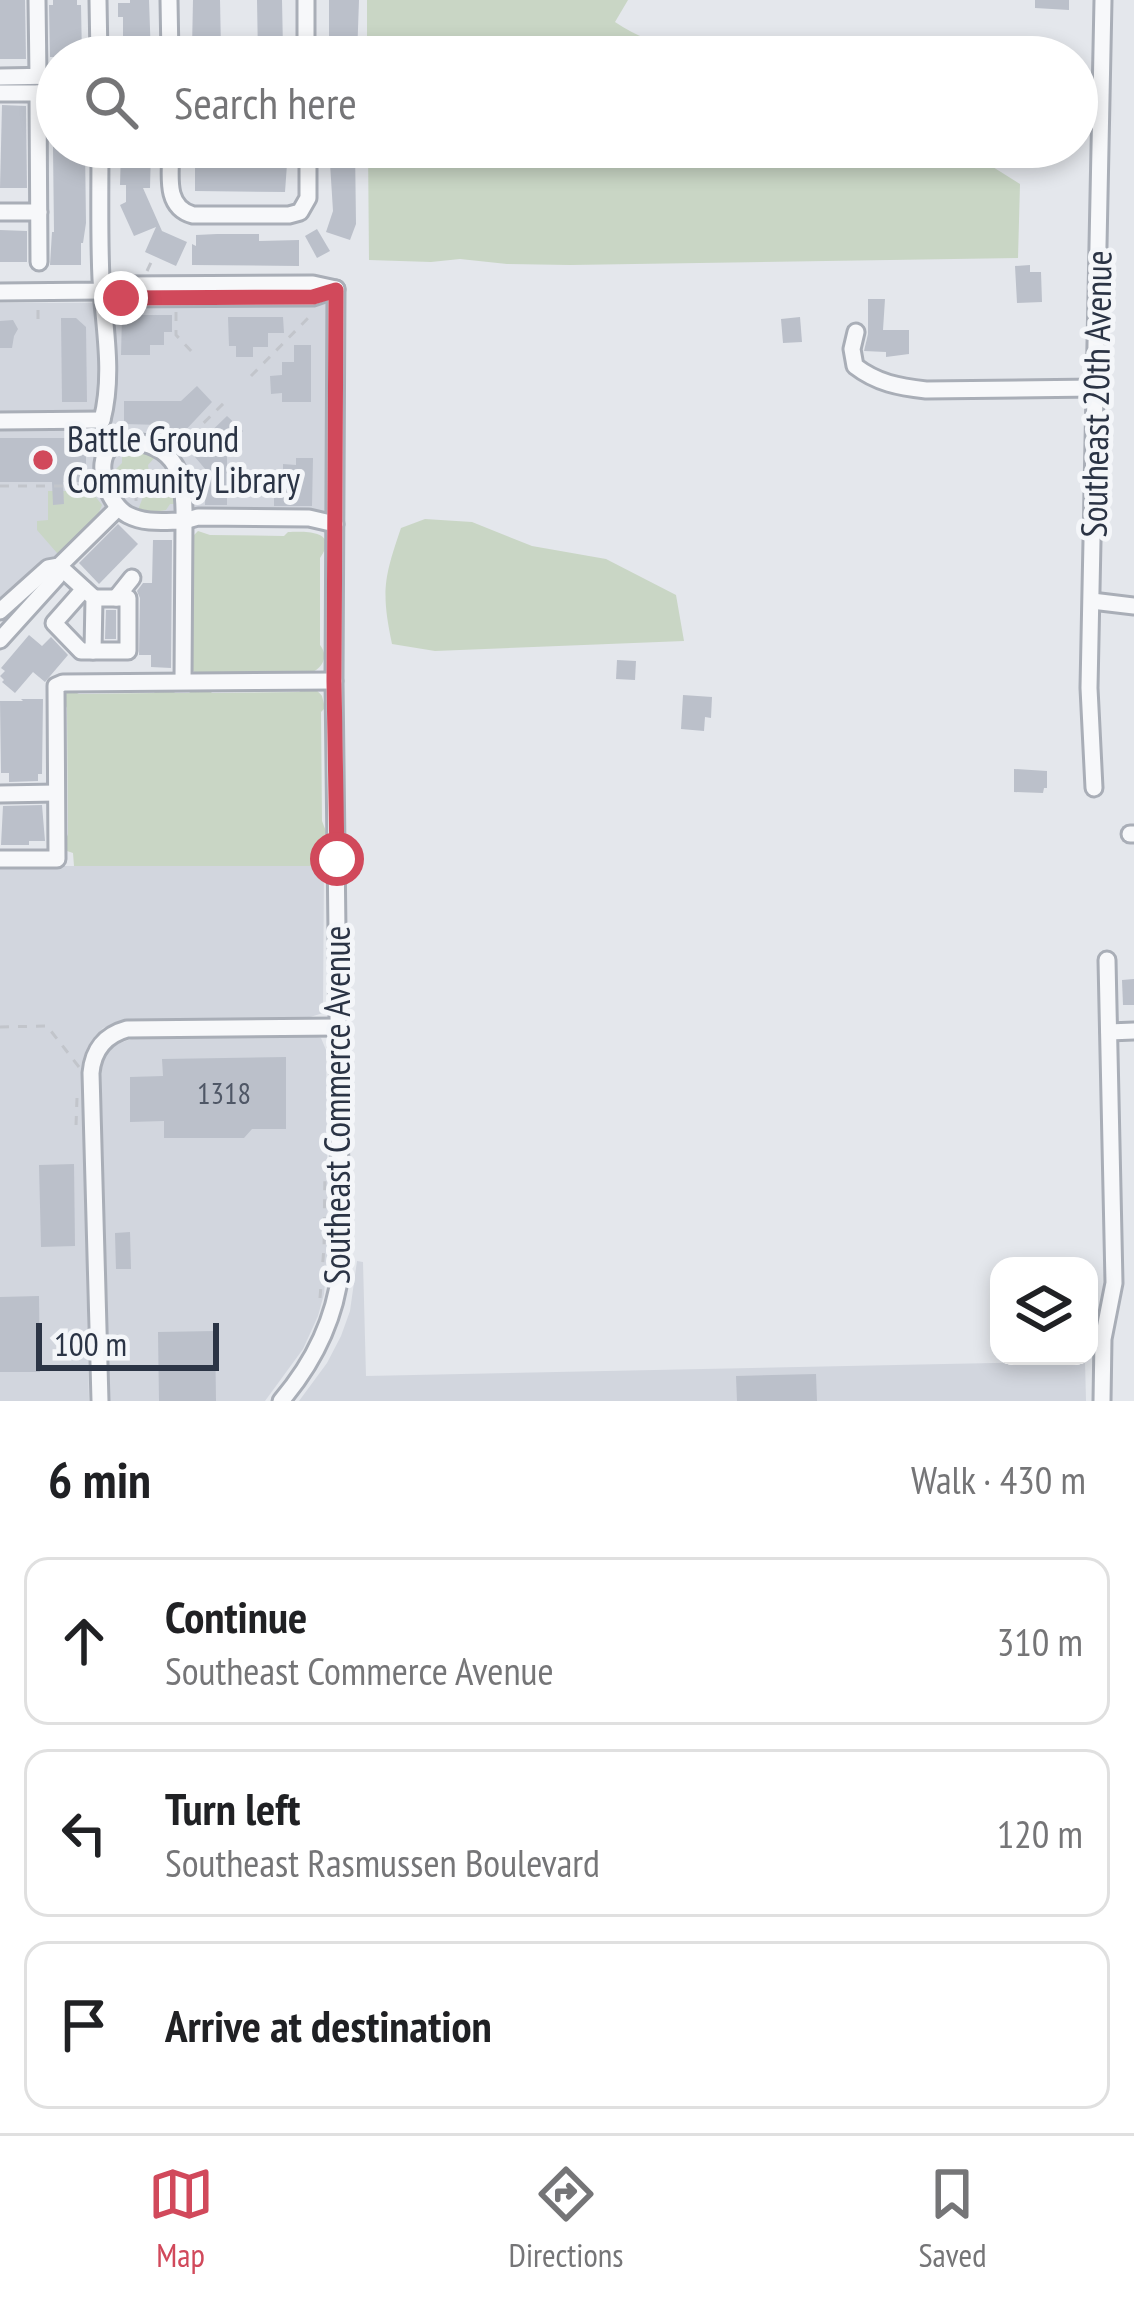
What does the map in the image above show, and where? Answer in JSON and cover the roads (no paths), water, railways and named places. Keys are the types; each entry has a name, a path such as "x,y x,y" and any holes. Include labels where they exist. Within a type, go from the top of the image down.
{"street":[{"path":"37,0 37,36"},
{"path":"98,0 99,36"},
{"path":"169,0 170,36"},
{"path":"306,0 306,36"},
{"name":"Southeast 20th Avenue","path":"1094,788 1089,688 1103,0"},
{"path":"0,77 36,85"},
{"path":"0,93 36,85"},
{"path":"39,168 39,262"},
{"path":"100,168 97,404 106,484 130,516 146,520 184,521 197,527 335,524"},
{"path":"171,168 176,208 193,215 290,214 304,209 308,168"},
{"path":"0,212 39,212"},
{"name":"Southeast Commerce Avenue","path":"102,291 121,298 164,298 313,297 336,290 334,681 342,1246 334,1312 319,1348 281,1401"},
{"path":"0,292 102,291"},
{"path":"856,332 855,366 871,378 899,387 1096,388"},
{"path":"0,421 102,420"},
{"path":"106,452 122,442 155,447 178,468 184,482 183,681"},
{"path":"0,640 56,577 59,566 122,503"},
{"path":"59,566 89,593 128,598 128,651 81,651 54,623 89,593"},
{"path":"0,611 48,568 59,566"},
{"path":"116,598 132,578"},
{"path":"89,593 93,651"},
{"path":"1091,601 1134,606"},
{"path":"0,859 57,859 56,686 334,681"},
{"path":"0,794 56,793"},
{"path":"1102,1401 1103,1339 1121,1266 1107,960"},
{"path":"100,1401 91,1068 101,1044 128,1029 339,1027"},
{"path":"1109,1032 1134,1031"}],"place":[{"name":"Battle Ground Community Library","path":"43,460"}]}
